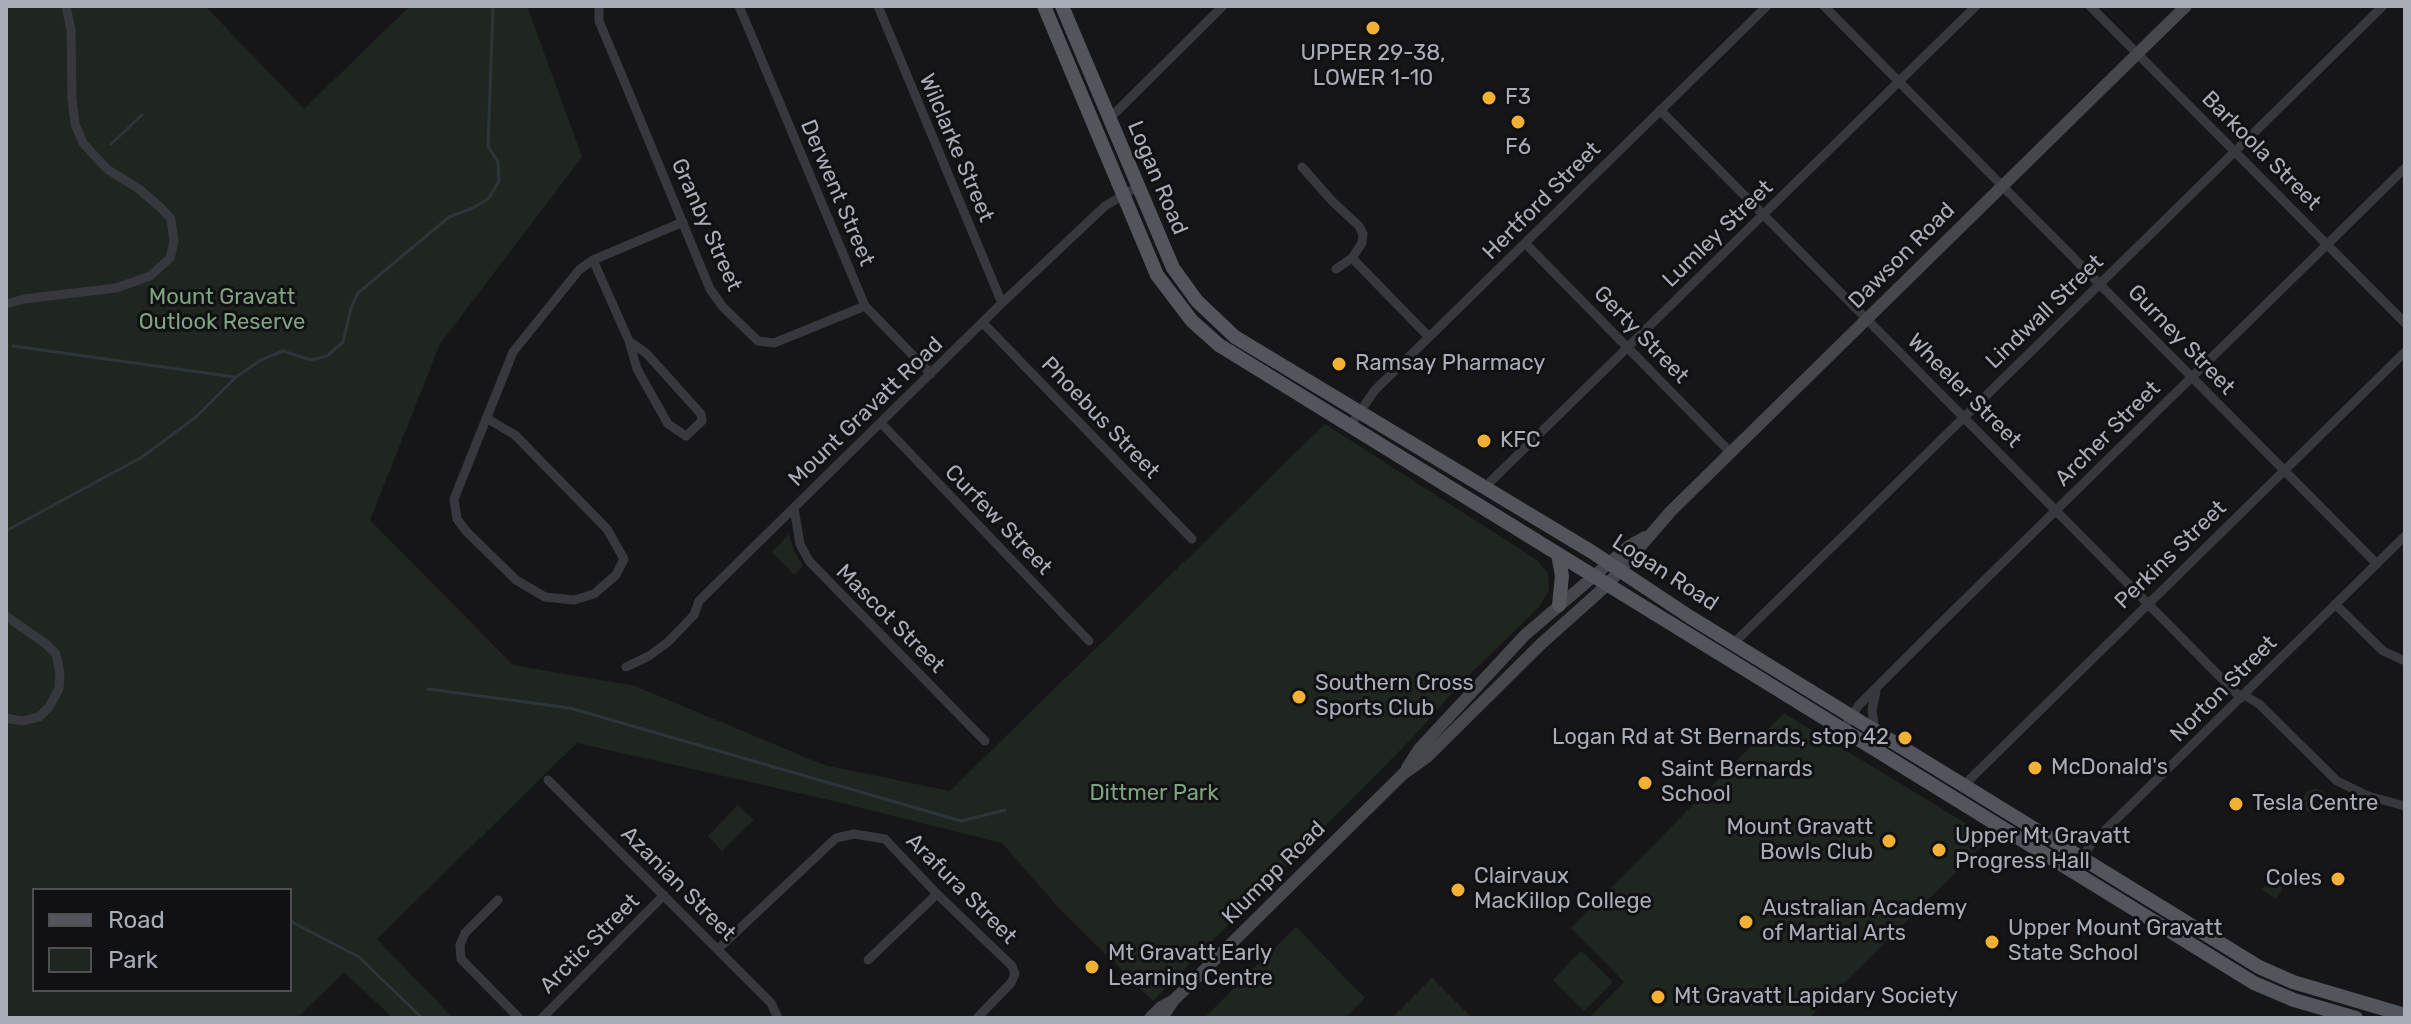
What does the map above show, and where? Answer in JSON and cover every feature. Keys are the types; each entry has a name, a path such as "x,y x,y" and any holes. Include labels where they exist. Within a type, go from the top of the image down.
{"main road":[{"name":"Logan Road","path":"1044,6 1157,275 1192,321 1232,354 2267,990 2356,1018"},
{"name":"Logan Road","path":"1062,6 1173,268 1209,314 1235,337 1485,487 1733,644 2279,977 2405,1015"},
{"name":"Dawson Road","path":"1594,577 1615,568 1629,546 1648,535 2186,6"},
{"path":"1558,554 1562,576 1559,605"},
{"name":"Klumpp Road","path":"1162,1018 1174,1000 1403,774 1427,757 1541,644 1607,585 1615,568"},
{"name":"Klumpp Road","path":"1403,774 1419,749 1481,680 1559,605 1594,577"},
{"name":"Klumpp Road","path":"1150,1018 1174,1000"}],"street":[{"path":"6,304 116,288 150,276 170,258 174,242 171,219 161,208 139,189 107,169 83,143 75,124 71,30 66,6"},
{"name":"Granby Street","path":"599,6 599,21 710,289 723,307 758,341 774,343 865,306"},
{"name":"Derwent Street","path":"739,6 865,306 931,374"},
{"name":"Wilclarke Street","path":"878,6 1002,303"},
{"path":"1109,119 1223,6"},
{"name":"Hertford Street","path":"1350,426 1372,394 1767,6"},
{"name":"Gurney Street","path":"1824,6 2377,564"},
{"name":"Lumley Street","path":"1485,487 1976,6"},
{"name":"Barkoola Street","path":"2090,6 2405,323"},
{"name":"Lindwall Street","path":"1733,644 2383,6"},
{"name":"Wheeler Street","path":"1660,110 2243,697 2259,704 2337,781 2368,796 2405,806"},
{"path":"1302,167 1359,226 1363,234 1362,243 1352,258 1336,269"},
{"name":"Archer Street","path":"1842,730 1877,688 2405,168"},
{"name":"Mount Gravatt Road","path":"626,667 668,642 694,615 699,601 1002,303 1105,206 1137,187"},
{"path":"488,419 515,435 607,529 624,559 616,575 594,594 574,600 545,597 516,580 457,519 454,499 513,352 579,270 593,260 683,222"},
{"name":"Gerty Street","path":"1525,243 1731,453"},
{"path":"1352,258 1429,337"},
{"path":"593,260 629,341 637,369 668,424 686,436 702,421 701,414 647,354 629,341"},
{"name":"Phoebus Street","path":"983,323 1192,539"},
{"name":"Perkins Street","path":"1964,785 2405,352"},
{"name":"Curfew Street","path":"881,423 1089,641"},
{"name":"Mascot Street","path":"794,508 800,544 809,561 985,741"},
{"name":"Norton Street","path":"2073,872 2091,844 2405,536"},
{"path":"2335,604 2383,651 2405,661"},
{"path":"6,616 56,654 60,673 59,689 39,717 22,721 6,718"},
{"path":"1875,731 1872,710 1877,688"},
{"name":"Azanian Street","path":"548,780 771,1003 778,1018"},
{"name":"Arafura Street","path":"718,949 836,838 854,834 885,839 1012,966 1015,974 1011,983 977,1018"},
{"path":"868,960 937,894"},
{"name":"Arctic Street","path":"542,1018 664,895"},
{"path":"498,900 465,933 460,945 461,959 519,1018"}],"green space":[{"name":"Mount Gravatt Outlook Reserve","path":"6,6 205,6 304,109 410,6 527,6 582,157 440,344 370,520 513,665 635,686 824,765 950,791 1325,424 1537,560 1548,573 1549,590 1539,607 1459,685 1418,732 1153,1001 1058,907 1002,843 577,743 377,939 453,1018 393,1018 344,972 297,1018 6,1018"},
{"path":"789,534 803,566 794,575 772,552"},
{"path":"1784,713 1990,838 1809,1018 1589,1018 1624,982 1571,928"},
{"path":"2307,791 2323,791 2328,800 2323,803 2317,794 2308,799 2313,809 2308,812 2302,801"},
{"path":"738,805 754,820 722,851 708,836"},
{"path":"2284,874 2282,890 2276,899 2261,889"},
{"path":"1296,927 1365,998 1345,1018 1204,1018"},
{"path":"1581,951 1613,982 1584,1011 1553,980"},
{"path":"1432,978 1472,1018 1392,1018"}],"waterway":[{"path":"6,531 142,457 196,417 236,377 261,360 283,351 311,360 327,356 343,342 358,293 449,217 489,198 499,181 498,162 488,146 493,6"},
{"path":"111,144 142,115"},
{"path":"13,346 235,377"},
{"path":"428,689 570,708 961,821 1005,810"},
{"path":"292,922 359,957 422,1018"}],"place":[{"name":"UPPER 29-38, LOWER 1-10","path":"1373,28"},
{"name":"F3","path":"1489,98"},
{"name":"F6","path":"1518,122"},
{"name":"Ramsay Pharmacy","path":"1339,364"},
{"name":"KFC","path":"1484,441"},
{"name":"Southern Cross Sports Club","path":"1299,697"},
{"name":"Logan Rd at St Bernards, stop 42","path":"1905,738"},
{"name":"McDonald's","path":"2035,768"},
{"name":"Saint Bernards School","path":"1645,783"},
{"name":"Tesla Centre","path":"2236,804"},
{"name":"Mount Gravatt Bowls Club","path":"1889,841"},
{"name":"Upper Mt Gravatt Progress Hall","path":"1939,850"},
{"name":"Coles","path":"2338,879"},
{"name":"Clairvaux MacKillop College","path":"1458,890"},
{"name":"Australian Academy of Martial Arts","path":"1746,922"},
{"name":"Upper Mount Gravatt State School","path":"1992,942"},
{"name":"Mt Gravatt Early Learning Centre","path":"1092,967"},
{"name":"Mt Gravatt Lapidary Society","path":"1658,997"}],"park label":[{"name":"Dittmer Park","path":"1154,794"}]}
